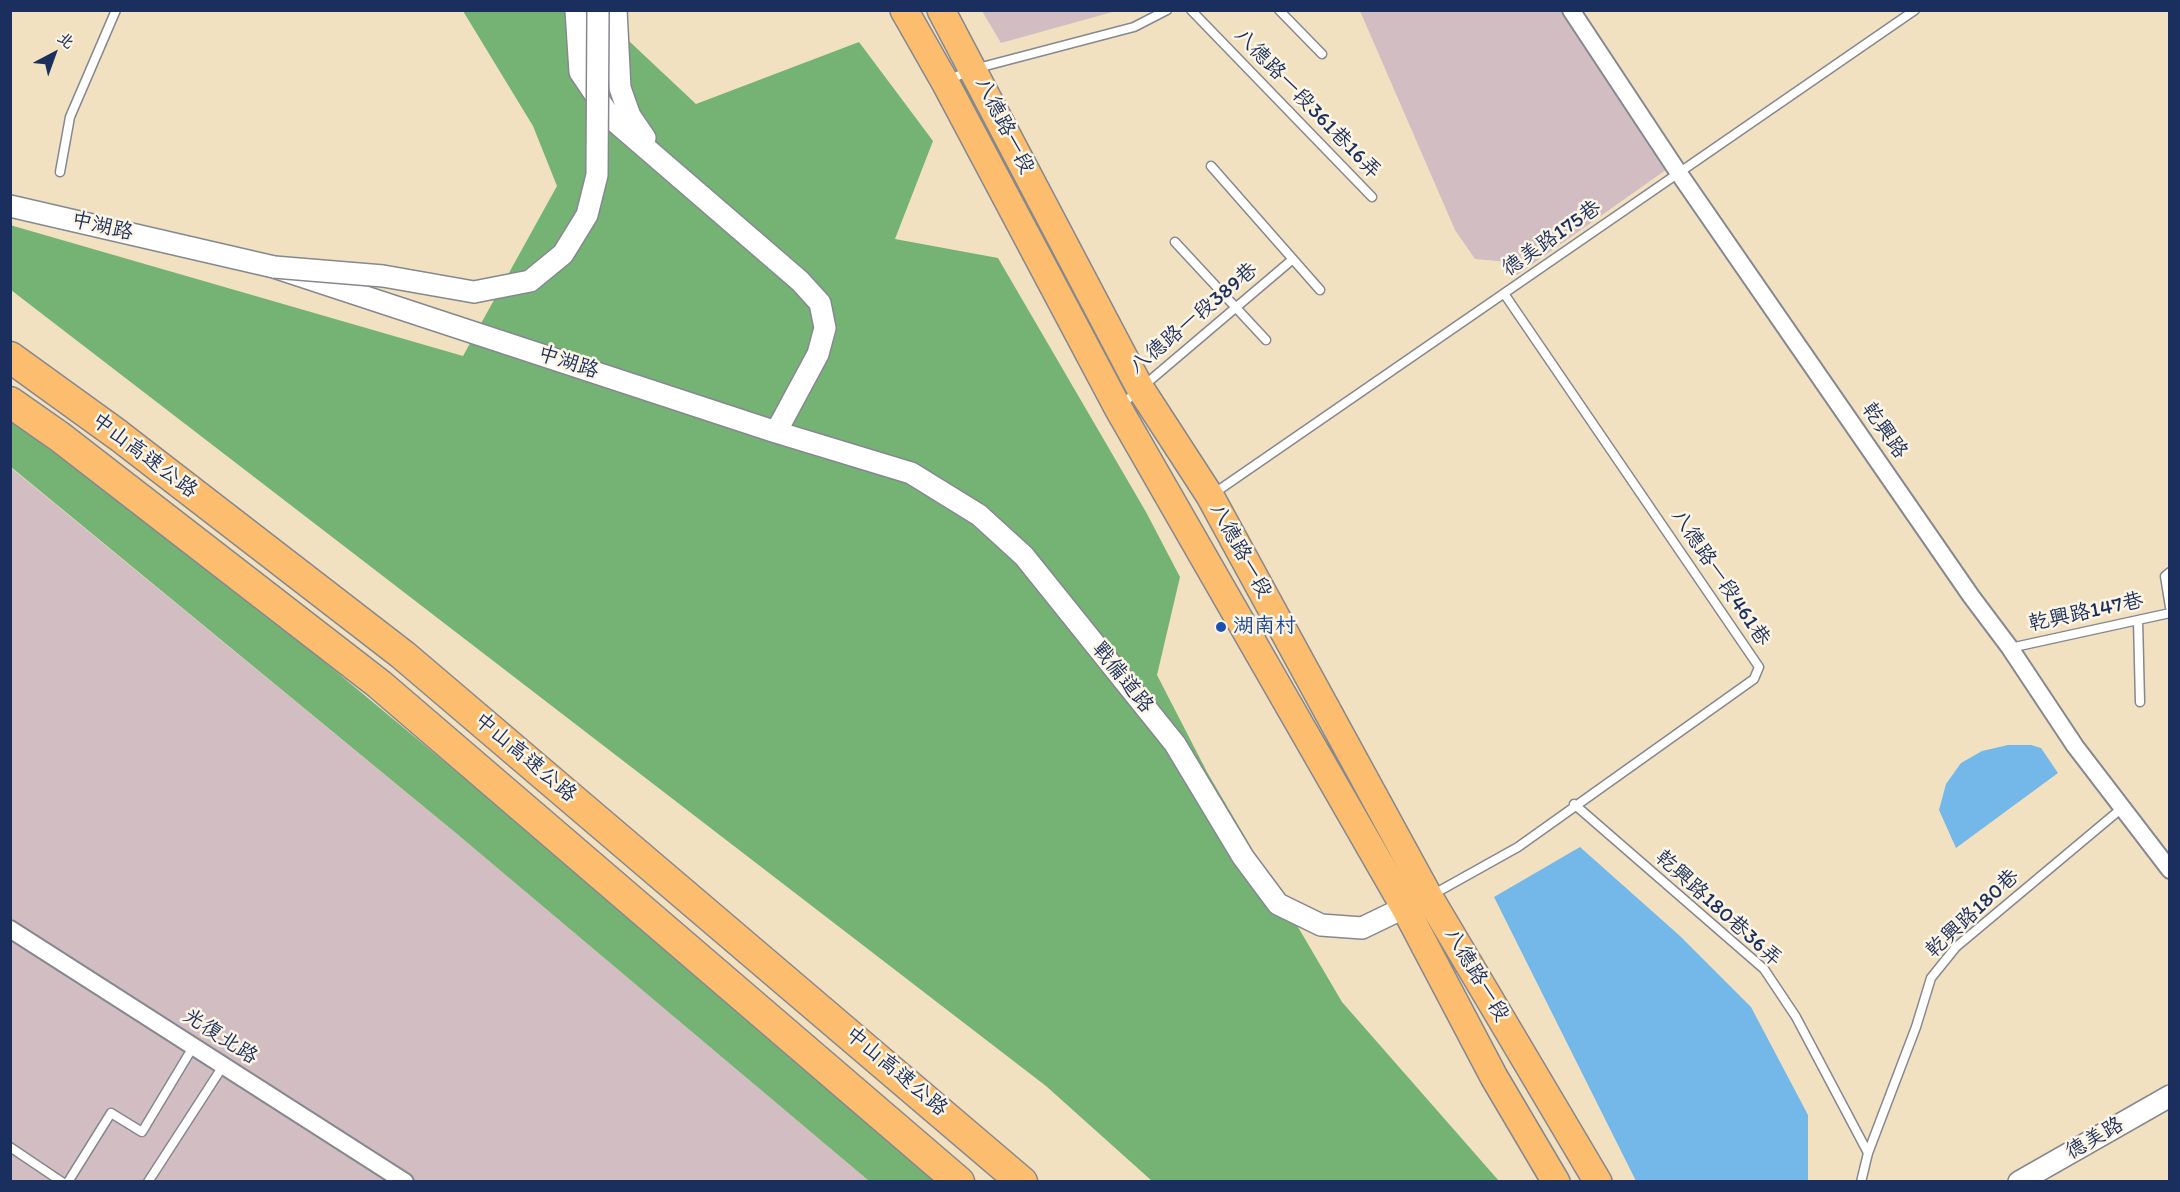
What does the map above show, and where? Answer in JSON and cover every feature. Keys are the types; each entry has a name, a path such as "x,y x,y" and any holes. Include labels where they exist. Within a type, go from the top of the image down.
{"highway":[{"name":"中山高速公路","path":"10,357 118,435 403,655 1022,1182"},
{"name":"中山高速公路","path":"10,402 60,437 379,684 959,1182"}],"main road":[{"name":"八德路一段","path":"904,10 945,82 1118,408 1404,906 1494,1077 1556,1182"},
{"name":"八德路一段","path":"941,10 1140,388 1210,496 1429,897 1598,1182"}],"street":[{"path":"576,10 580,72 611,118 800,281 820,303 825,328 818,354 776,432"},
{"path":"274,267 383,276 474,292 530,281 563,254 586,215 597,175 598,10"},
{"path":"616,10 620,88 630,116 657,156"},
{"name":"乾興路","path":"1571,10 1678,172 1971,596 2010,648 2074,746 2169,870"},
{"name":"中湖路","path":"10,206 274,267 776,432"},
{"name":"戰備道路","path":"776,432 911,473 979,515 1024,556 1175,744 1243,857 1278,904 1321,925 1362,928 1404,906 1429,897"},
{"name":"光復北路","path":"10,929 405,1182"},
{"name":"德美路","path":"2019,1182 2169,1096"}],"lane":[{"path":"60,172 70,117 116,10"},
{"path":"945,82 974,69 1134,27 1167,10"},
{"name":"八德路一段361巷16弄","path":"1191,10 1372,197"},
{"path":"1279,10 1322,54"},
{"name":"德美路175巷","path":"1210,496 1505,295 1678,172 1915,10"},
{"path":"1210,166 1320,290"},
{"path":"1175,242 1266,340"},
{"name":"八德路一段389巷","path":"1118,408 1293,259"},
{"name":"八德路一段461巷","path":"1429,897 1518,847 1574,804 1754,679 1759,667 1505,295"},
{"name":"乾興路147巷","path":"2169,572 2166,576 2169,607"},
{"name":"乾興路147巷","path":"2010,648 2169,613"},
{"path":"2138,620 2140,702"},
{"name":"乾興路180巷36弄","path":"1574,804 1764,969 1796,1017 1868,1153"},
{"name":"乾興路180巷","path":"1861,1182 1868,1153 1916,1027 1931,978 1956,947 2122,808"},
{"path":"69,1182 111,1113 142,1132 193,1047"},
{"path":"148,1182 223,1066"},
{"path":"10,1147 62,1182"}],"shaded area":[{"path":"982,11 1116,11 1001,43"},
{"path":"1360,11 1564,11 1670,167 1517,275 1508,262 1475,259 1455,230"},
{"path":"10,467 457,834 869,1181 11,1181"}],"green space":[{"path":"463,11 597,11 696,104 859,42 933,141 895,239 998,258 1146,512 1180,577 1157,675 1207,772 1342,1002 1499,1181 1152,1181 1046,1086 11,290 10,225 463,356 557,186 533,126"},
{"path":"10,407 60,442 612,901 937,1181 869,1181 457,834 11,467"}],"water":[{"path":"2008,745 2031,745 2041,748 2058,773 1956,848 1939,810 1946,784 1961,763 1982,751"},
{"path":"1580,847 1680,936 1751,1007 1808,1115 1808,1181 1636,1181 1494,897"}],"place":[{"name":"湖南村","path":"1221,627"}]}
